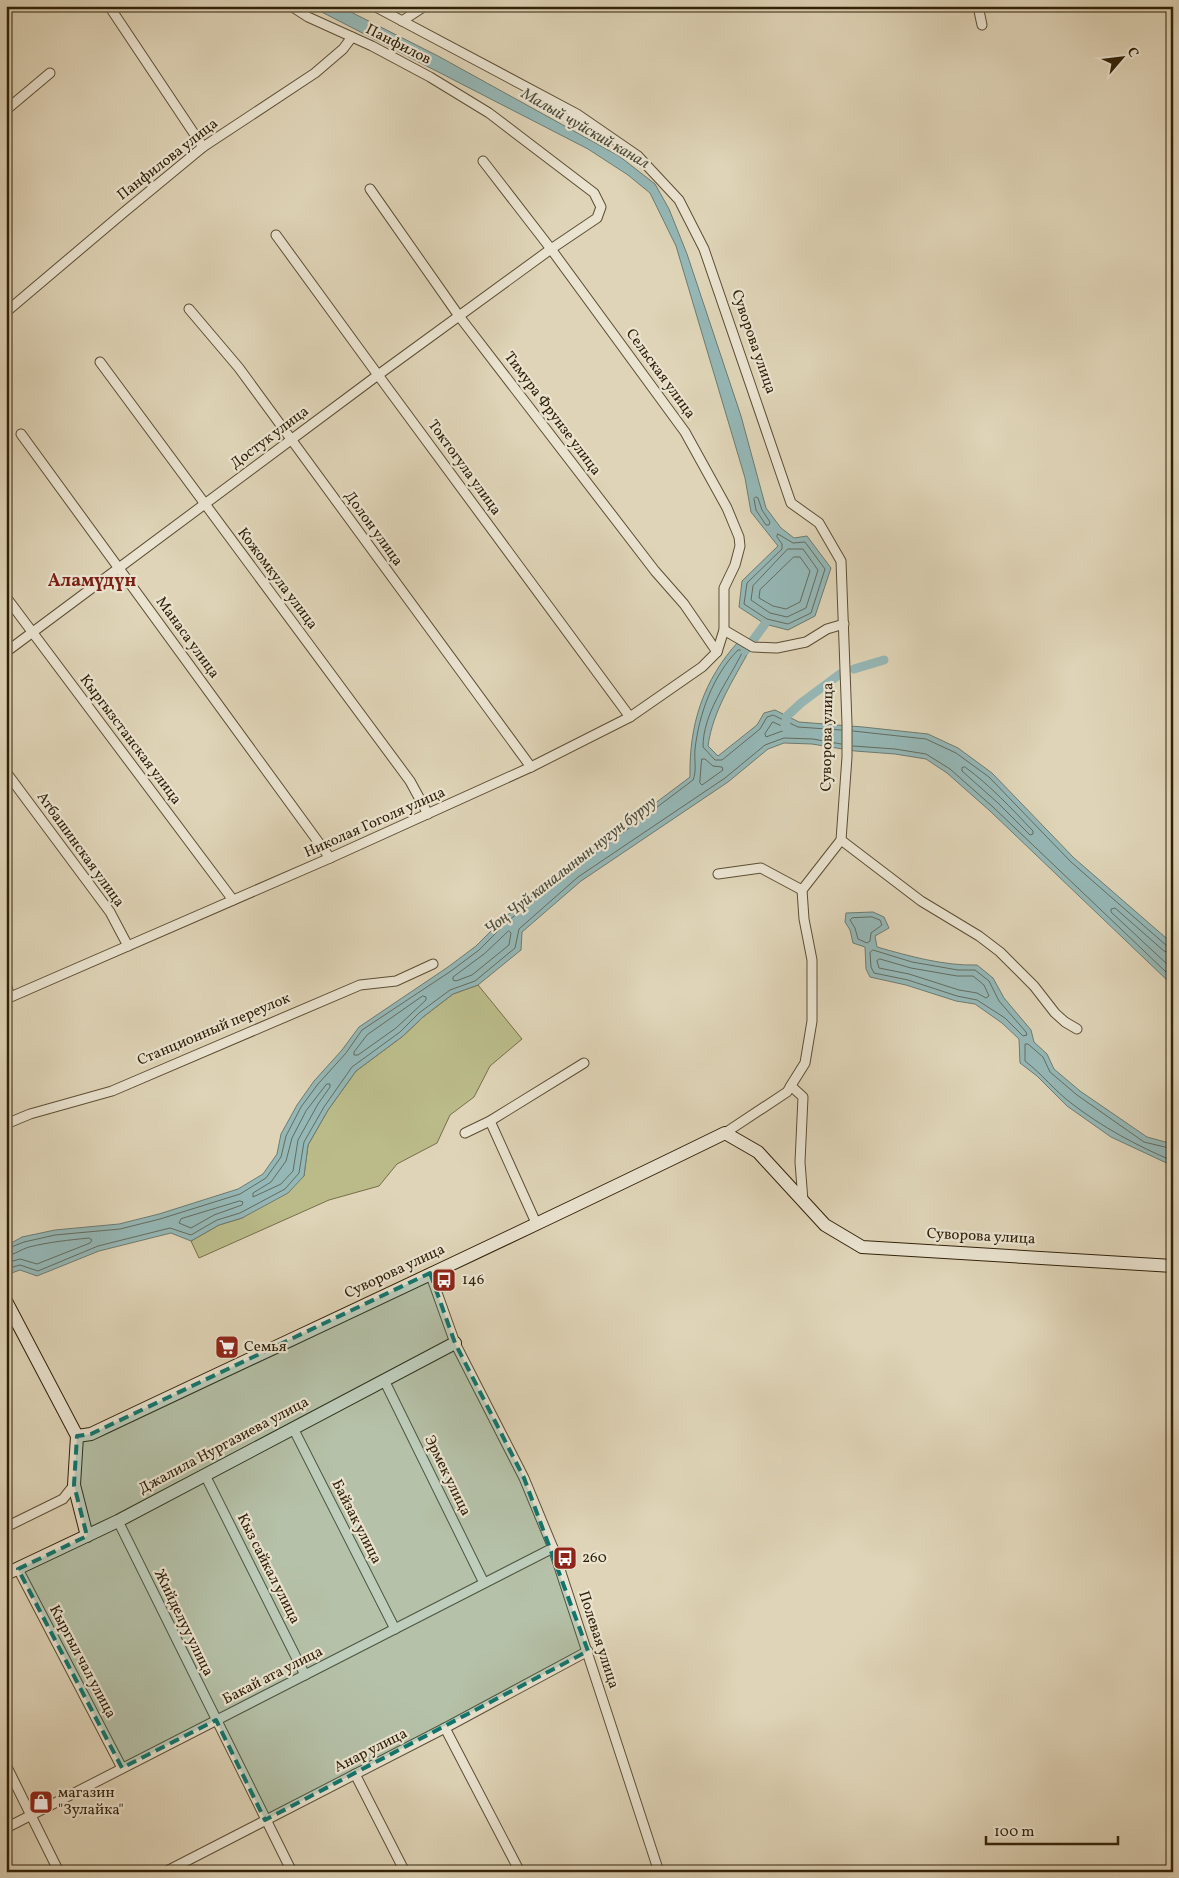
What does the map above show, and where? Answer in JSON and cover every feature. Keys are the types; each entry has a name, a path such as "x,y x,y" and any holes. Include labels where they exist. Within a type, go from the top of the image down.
{"street":[{"path":"109,6 203,147"},
{"name":"Панфилов","path":"291,6 308,17 430,77 489,113 594,193 601,206 597,218 551,249"},
{"name":"Суворова улица","path":"374,6 577,114 638,156 679,200 704,249 791,503 819,523 842,561 847,757 841,840"},
{"path":"402,21 426,6"},
{"path":"978,6 982,25"},
{"name":"Панфилова улица","path":"6,312 123,212 203,147 316,73 343,49 352,37"},
{"path":"6,110 50,74"},
{"name":"Сельская улица","path":"483,161 551,249 685,432 713,481 735,524 740,546 735,565 724,588 724,630"},
{"name":"Тимура Фрунзе улица","path":"370,189 459,316 655,571 684,604 717,652"},
{"name":"Токтогула улица","path":"276,235 630,717"},
{"name":"Достук улица","path":"6,652 290,440 551,249"},
{"name":"Долон улица","path":"189,309 239,368 531,767"},
{"name":"Кожомкула улица","path":"100,362 410,781 428,814"},
{"name":"Манаса улица","path":"21,434 330,858"},
{"name":"Кыргызстанская улица","path":"6,597 233,900"},
{"path":"724,630 753,647 777,648 806,642 827,629 844,624"},
{"name":"Николая Гоголя улица","path":"8,998 428,814 531,767 630,717 702,667 717,652 724,630"},
{"name":"Атбашинская улица","path":"6,772 110,912 128,946"},
{"path":"718,874 761,868 802,890 841,840 921,901 979,936 1000,952 1034,986 1065,1022 1077,1029"},
{"name":"Суворова улица","path":"77,1436 91,1434 537,1225 725,1133 787,1092 805,1063 812,1020 812,960 804,919 802,890"},
{"name":"Станционный переулок","path":"6,1124 30,1114 112,1091 360,984 396,980 433,964"},
{"path":"6,984 8,998"},
{"path":"465,1133 490,1121 584,1063"},
{"path":"791,1086 803,1097 800,1162 803,1201"},
{"path":"490,1121 537,1225"},
{"name":"Суворова улица","path":"725,1133 758,1152 825,1225 862,1246 1173,1266"},
{"name":"Полевая улица","path":"430,1274 455,1343 524,1478 553,1548 659,1872"},
{"path":"6,1301 77,1436 74,1485 87,1536"},
{"name":"Джалила Нургазиева улица","path":"12,1571 118,1521 455,1343"},
{"name":"Эрмек улица","path":"384,1380 484,1584"},
{"name":"Байзак улица","path":"293,1428 395,1629"},
{"name":"Кыз сайкал улица","path":"205,1475 305,1675"},
{"path":"6,1527 63,1499 74,1485"},
{"name":"Жийделуу улица","path":"118,1521 292,1872"},
{"name":"Бакай ата улица","path":"6,1828 553,1548"},
{"name":"Кыргыл чал улица","path":"12,1571 122,1768"},
{"name":"Анар улица","path":"165,1872 176,1869 265,1820 445,1728 588,1651"},
{"path":"445,1728 520,1872"},
{"path":"6,1765 32,1814 59,1872"},
{"path":"355,1774 405,1872"}],"highlighted area":[{"path":"430,1273 455,1343 524,1478 588,1651 265,1820 216,1720 122,1768 18,1569 87,1536 74,1485 77,1436 91,1434"}],"green space":[{"path":"478,985 522,1039 490,1066 474,1097 450,1115 437,1143 397,1164 379,1186 329,1200 199,1258 191,1241 219,1225 242,1218 304,1176 308,1145 328,1110 356,1071 403,1036 423,1017 453,994"}],"water":[{"path":"310,6 339,6 438,56 619,156 655,184 669,209 687,254 741,416 766,508 781,528 794,538 807,536 831,568 815,616 788,630 765,624 739,607 742,581 778,546 751,512 745,478 676,246 650,193 628,175 588,149"},
{"path":"739,641 750,649 724,696 714,720 708,746 718,756 757,725 764,713 775,710 799,722 928,734 958,748 992,773 1074,858 1173,944 1173,975 1168,981 990,811 947,773 926,759 812,744 784,743 768,749 728,782 581,881 522,932 521,950 478,985 453,994 423,1017 403,1036 356,1071 328,1110 308,1145 304,1176 288,1193 242,1218 219,1225 191,1241 171,1233 99,1251 37,1276 20,1270 6,1275 6,1246 22,1237 55,1230 119,1224 159,1214 238,1189 263,1174 277,1154 281,1134 297,1105 314,1081 342,1050 359,1027 476,946 505,917 690,777 692,739 707,687 716,671"},
{"path":"873,912 884,917 889,928 875,936 877,947 939,962 977,965 993,978 1004,998 1031,1030 1034,1042 1047,1054 1054,1069 1080,1091 1147,1137 1173,1144 1173,1166 1111,1137 1067,1106 1037,1076 1020,1063 1019,1039 1002,1023 975,1004 956,1001 906,985 870,977 866,969 865,947 853,943 850,930 845,922 846,913"}],"waterway":[{"path":"745,651 765,624"},
{"path":"854,669 884,660"},
{"path":"785,727 787,716 840,674"}],"place":[{"name":"146","path":"444,1280"},
{"name":"Семья","path":"227,1347"},
{"name":"260","path":"565,1558"},
{"name":"магазин \"Зулайка\"","path":"41,1802"}],"district":[{"name":"Аламүдүн","path":"92,581"}],"water label":[{"name":"Малый чуйский канал","path":"585,129"},
{"name":"Чоң Чүй каналынын нугун буруу","path":"571,866"}]}
